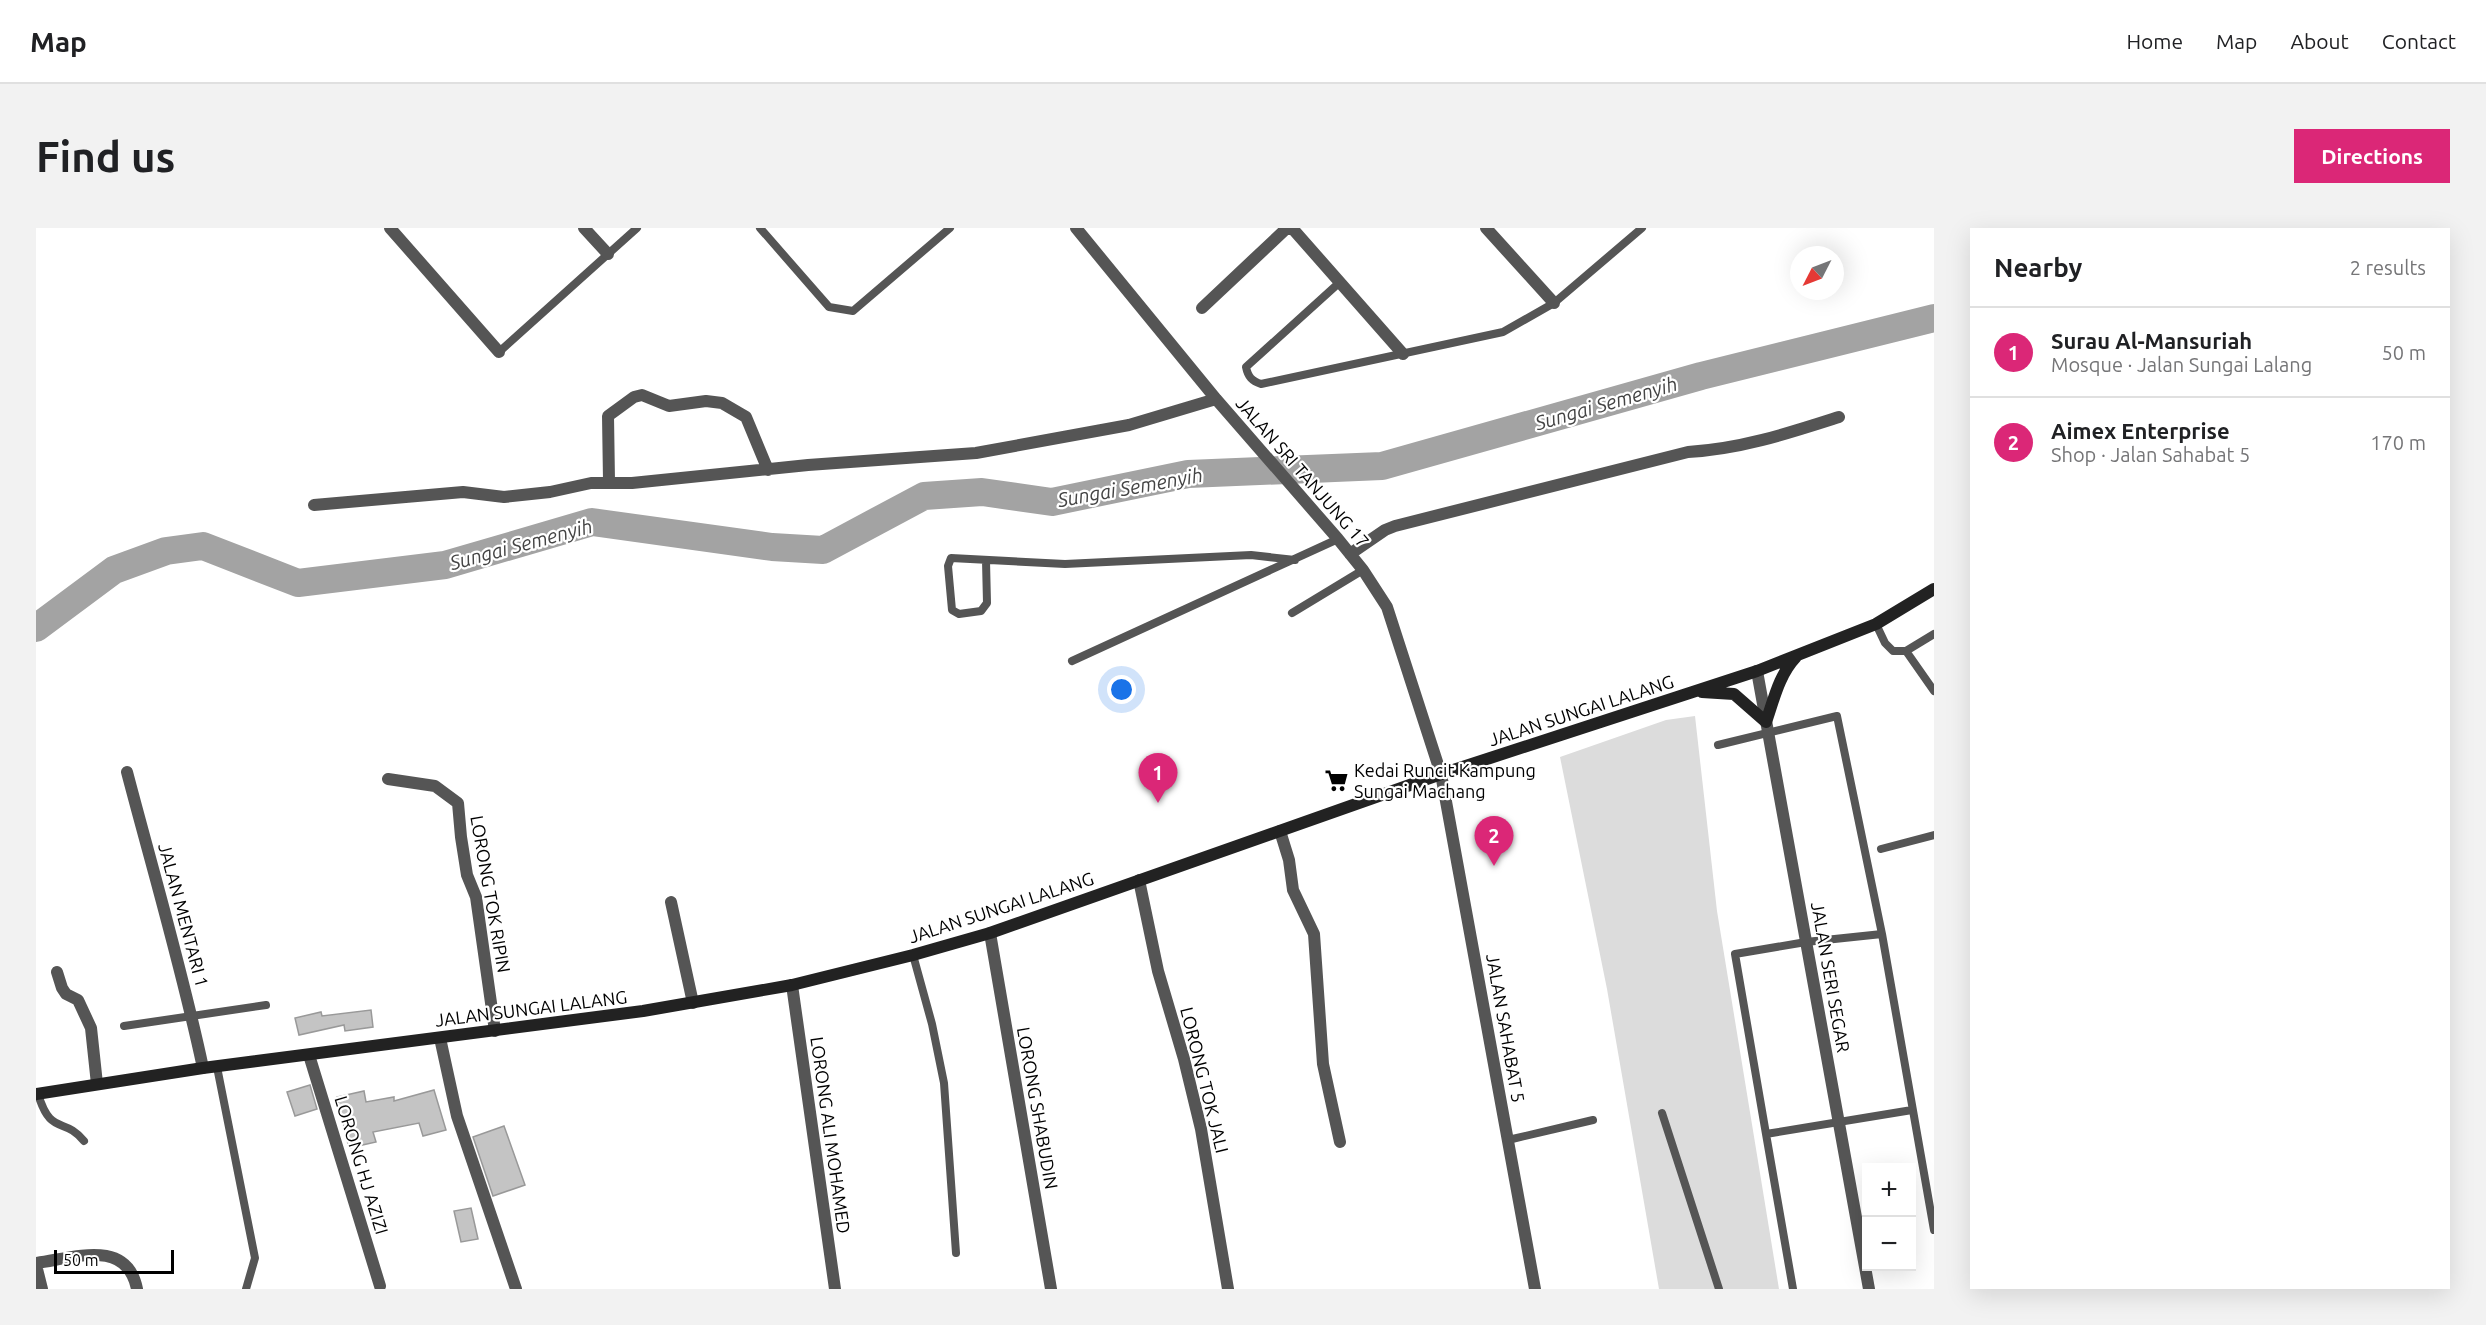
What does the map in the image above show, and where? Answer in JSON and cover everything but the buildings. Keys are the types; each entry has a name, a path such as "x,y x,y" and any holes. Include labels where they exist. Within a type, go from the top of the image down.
{"street":[{"path":"390,228 499,352"},
{"path":"585,228 608,254"},
{"name":"JALAN SRI TANJUNG 17","path":"1076,228 1216,399 1364,570 1386,607 1441,774"},
{"path":"1486,228 1554,303"},
{"path":"1202,308 1294,229 1403,354"},
{"path":"609,481 608,416 634,397 642,395 669,406 706,401 722,404 746,417 768,470"},
{"path":"314,506 463,492 504,497 550,492 609,481 632,483 976,453 1129,425 1216,399"},
{"path":"1350,554 1384,530 1395,526 1688,452 1713,451 1774,438 1839,417"},
{"name":"JALAN SUNGAI LALANG","path":"37,1094 203,1068 693,1003 792,985 913,955 990,933 1441,774 1757,671 1876,624 1934,589"},
{"path":"1695,692 1734,694 1767,727 1786,668 1799,654"},
{"name":"JALAN SERI SEGAR","path":"1757,671 1869,1289"},
{"name":"JALAN MENTARI 1","path":"128,772 192,1016 203,1068"},
{"name":"JALAN SAHABAT 5","path":"1441,774 1535,1289"},
{"name":"LORONG TOK RIPIN","path":"388,779 435,786 458,803 467,875 476,897 495,1031"},
{"path":"1280,831 1289,860 1293,890 1314,934 1323,1064 1340,1142"},
{"name":"LORONG TOK JALI","path":"1138,880 1158,971 1184,1059 1201,1129 1228,1289"},
{"path":"671,902 693,1003"},
{"name":"LORONG SHABUDIN","path":"990,933 1050,1289"},
{"path":"57,972 62,988 66,994 78,1000 91,1028 98,1084"},
{"name":"LORONG ALI MOHAMED","path":"792,985 835,1289"},
{"path":"440,1038 457,1116 516,1289"},
{"name":"LORONG HJ AZIZI","path":"309,1055 380,1286"},
{"path":"42,1289 36,1264 109,1254 125,1262 137,1289"}],"lane":[{"path":"499,352 637,228"},
{"path":"760,228 829,307 853,311 950,228"},
{"path":"1340,282 1245,367 1248,375 1261,384 1503,332 1554,303 1642,228"},
{"path":"1072,661 1338,539"},
{"path":"986,561 987,603 981,611 960,614 952,610 948,566 951,558 1065,564 1251,555 1295,560"},
{"path":"1292,612 1364,570"},
{"path":"1876,624 1885,643 1893,651 1906,651 1934,634"},
{"path":"1906,651 1934,691"},
{"path":"1718,745 1767,727 1837,716 1882,934 1934,1230"},
{"path":"1881,849 1934,835"},
{"path":"1793,1289 1735,954 1806,942 1882,934"},
{"path":"913,955 933,1024 944,1083 956,1253"},
{"path":"123,1026 266,1005"},
{"path":"217,1067 255,1258 246,1289"},
{"path":"37,1094 44,1114 56,1125 77,1131 84,1141"},
{"path":"1766,1134 1912,1110"},
{"path":"1662,1113 1719,1289"},
{"path":"1508,1140 1593,1120"}],"shaded area":[{"path":"1695,716 1717,911 1779,1289 1659,1289 1607,989 1560,757 1666,720"}],"waterway":[{"name":"Sungai Semenyih","path":"36,628 114,570 166,551 203,546 298,583 445,565 592,522 772,547 823,550 924,496 982,492 1052,502 1188,474 1382,466 1701,376 1934,318"}],"place":[{"name":"Kedai Runcit Kampung Sungai Machang","path":"1336,780"},
{"name":"Surau Al-Mansuriah","path":"1158,803"},
{"name":"Aimex Enterprise","path":"1494,866"}]}
